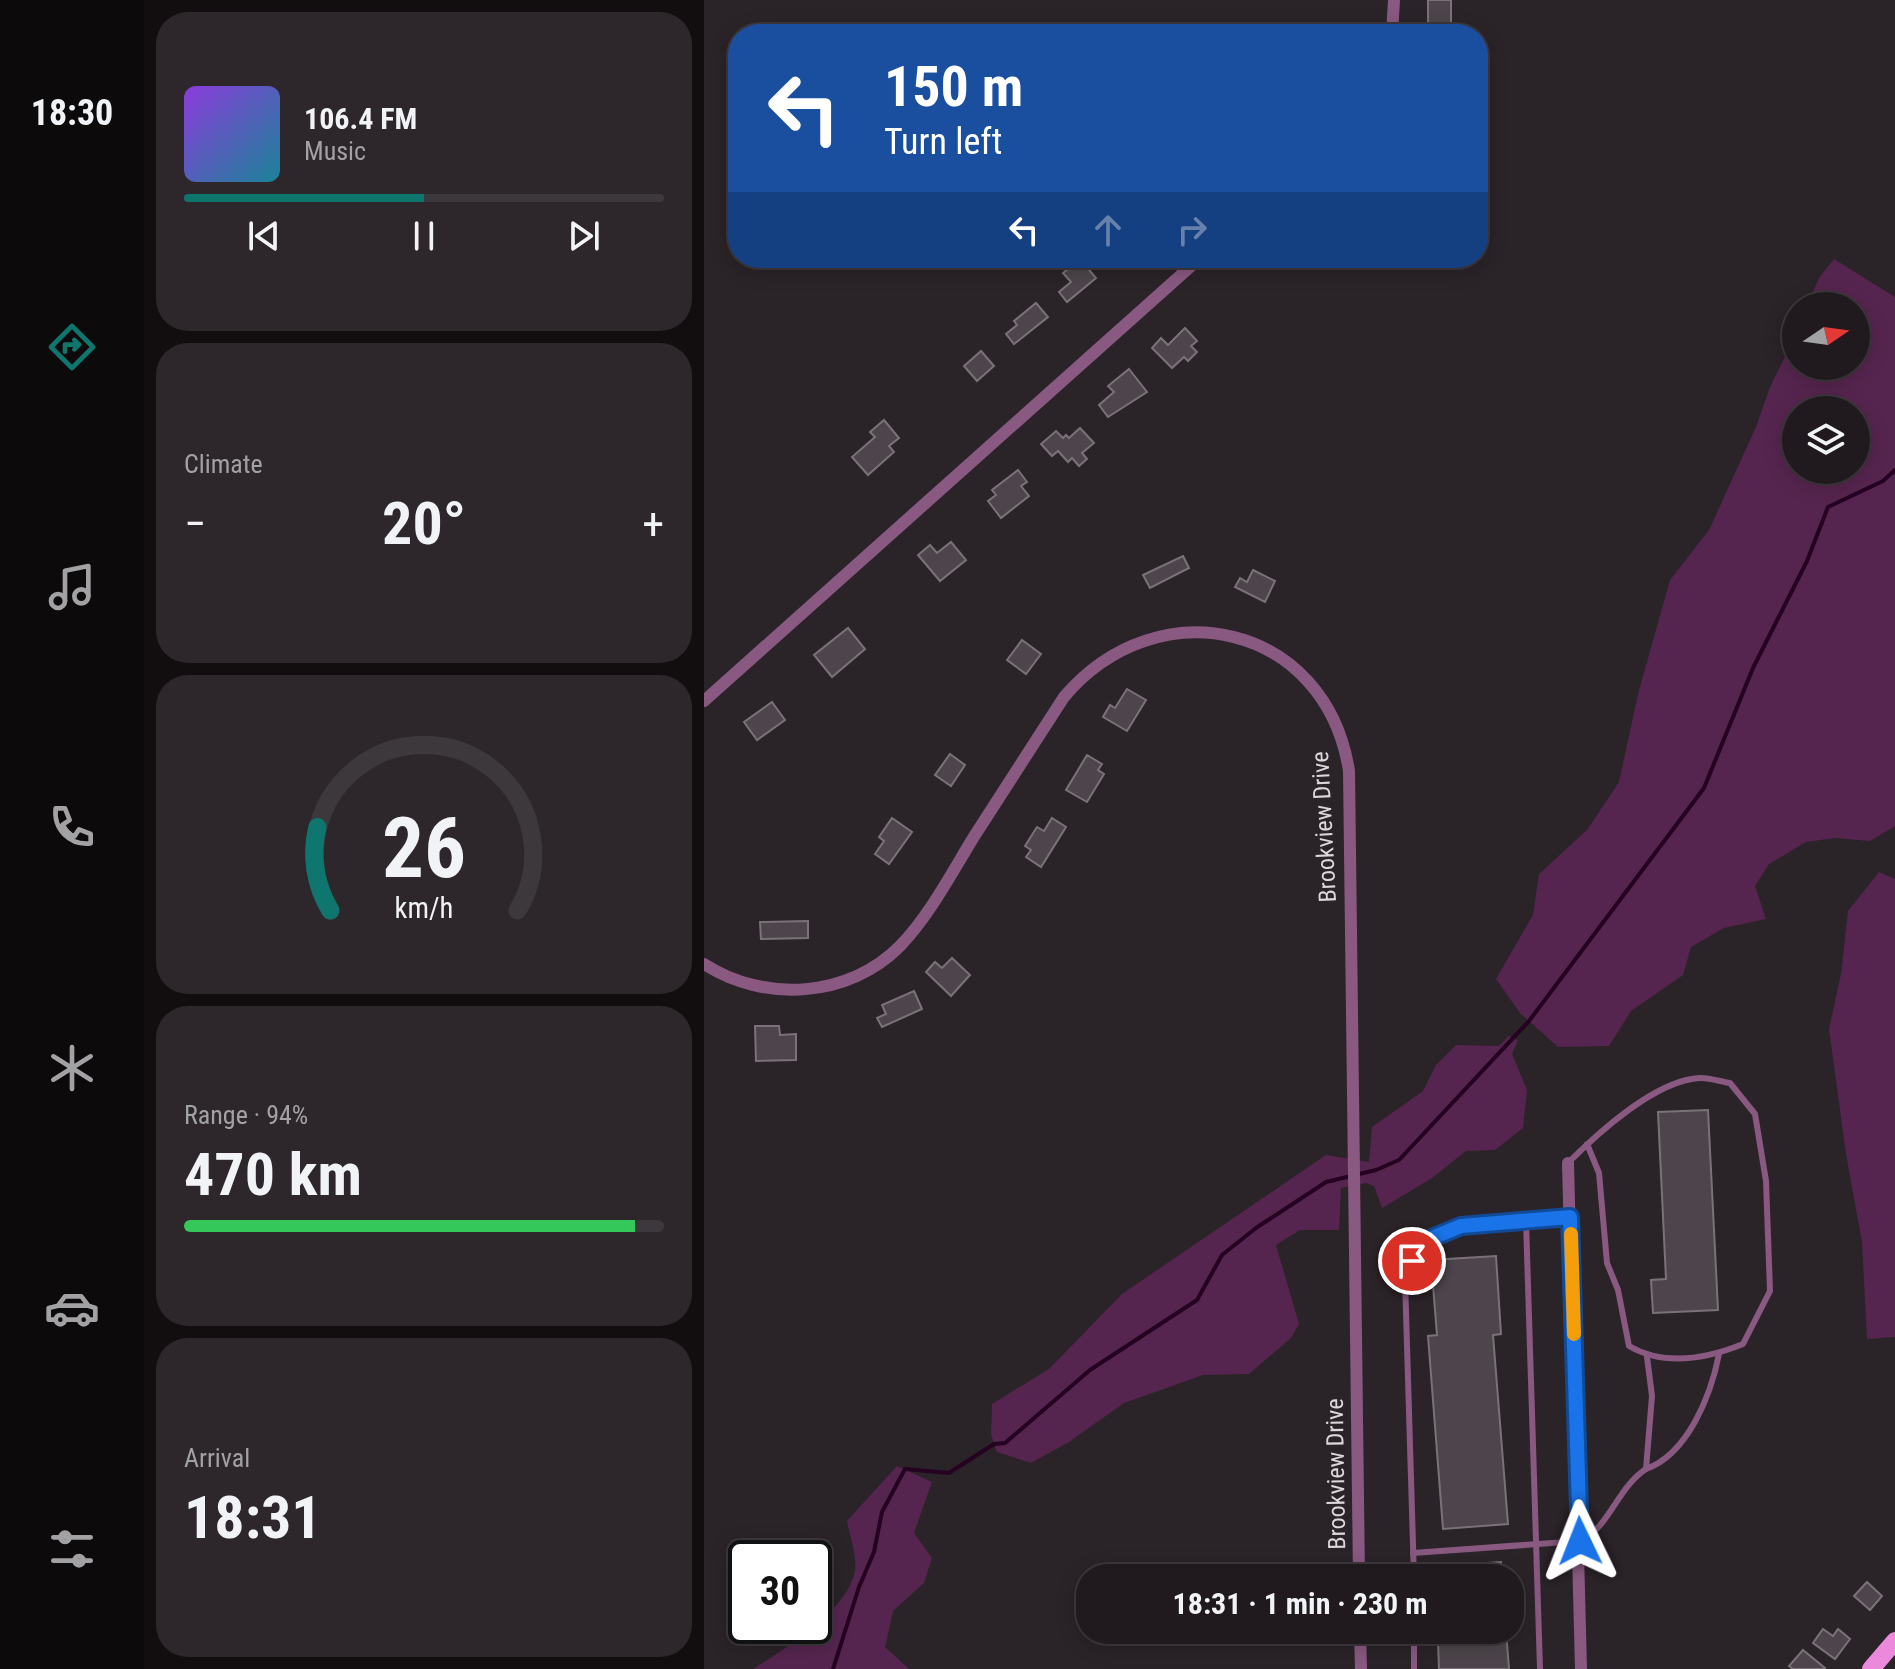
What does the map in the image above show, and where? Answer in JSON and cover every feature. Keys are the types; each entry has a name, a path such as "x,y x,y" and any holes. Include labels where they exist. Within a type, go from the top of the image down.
{"main road":[{"path":"1871,1669 1895,1641"}],"street":[{"path":"1393,24 1394,0"},
{"path":"704,701 1189,268"},
{"name":"Brookview Drive","path":"704,964 737,981 779,990 827,986 868,971 912,933 1064,697 1086,674 1127,647 1158,636 1191,631 1240,638 1284,660 1309,682 1336,723 1346,755 1350,788 1359,1564"},
{"path":"1568,1163 1581,1669"},
{"path":"1360,1644 1361,1669"}],"lane":[{"path":"1568,1163 1587,1144 1628,1111 1662,1090 1699,1078 1730,1083 1755,1114 1766,1181 1770,1291 1743,1344 1708,1358 1647,1357 1629,1346 1618,1290 1607,1263 1599,1173 1587,1144"},
{"path":"1413,1564 1405,1279 1420,1243 1461,1226 1570,1217"},
{"path":"1526,1221 1540,1669"},
{"path":"1413,1553 1580,1541 1594,1534 1630,1480 1660,1464 1702,1413 1719,1354"},
{"path":"1646,1469 1652,1396 1647,1357"},
{"path":"1414,1644 1414,1669"}],"shaded area":[{"path":"1834,259 1895,297 1895,826 1870,841 1835,838 1806,842 1769,864 1755,886 1766,919 1724,928 1691,947 1683,975 1631,1011 1609,1046 1558,1047 1520,1013 1496,979 1533,915 1539,874 1587,830 1619,782 1638,694 1670,580 1709,530 1782,363 1782,380 1870,380 1870,292 1813,292 1819,278"},
{"path":"1879,872 1895,879 1895,1337 1867,1339 1862,1242 1829,1029 1841,974 1848,911"},
{"path":"1509,1036 1518,1040 1512,1054 1527,1090 1523,1128 1495,1150 1466,1151 1432,1178 1382,1208 1374,1186 1366,1183 1341,1188 1339,1230 1300,1230 1276,1245 1299,1324 1291,1338 1249,1374 1203,1375 1124,1403 1069,1442 1031,1463 997,1452 991,1435 992,1404 1049,1369 1122,1294 1326,1155 1369,1162 1372,1127 1423,1091 1436,1065 1456,1045 1499,1046"},
{"path":"897,1466 932,1482 914,1533 932,1558 924,1583 893,1611 885,1647 909,1669 753,1669 790,1644 832,1644 832,1610 850,1586 855,1571 847,1521"}],"building":[{"path":"1428,0 1451,0 1451,24 1428,24"},
{"path":"1069,268 1088,268 1096,278 1067,302 1059,292 1071,282 1063,273"},
{"path":"1036,303 1048,317 1014,344 1006,334 1017,325 1014,321"},
{"path":"1185,328 1197,341 1191,346 1197,352 1188,361 1184,357 1172,368 1152,348 1161,338 1168,345"},
{"path":"981,351 994,366 977,381 964,366"},
{"path":"1129,369 1147,392 1108,417 1099,405 1114,392 1108,386"},
{"path":"884,420 899,438 889,446 894,452 868,475 852,457 875,437 870,432"},
{"path":"1080,428 1094,443 1082,453 1087,459 1079,466 1072,458 1068,462 1058,451 1052,456 1041,444 1056,431 1063,438 1066,435 1069,438"},
{"path":"1018,470 1027,482 1021,486 1029,496 1001,518 988,501 996,495 992,490"},
{"path":"951,542 966,560 940,581 918,555 930,545 937,553"},
{"path":"1183,556 1189,568 1150,588 1143,575"},
{"path":"1253,570 1275,581 1265,602 1235,587 1240,578 1247,582"},
{"path":"848,628 865,649 832,677 814,655"},
{"path":"1022,640 1041,654 1026,674 1007,660"},
{"path":"1127,689 1146,700 1127,731 1103,717 1110,705 1115,708"},
{"path":"772,702 785,720 757,740 744,722"},
{"path":"950,754 965,765 951,786 935,775"},
{"path":"1087,755 1102,764 1098,770 1104,774 1087,802 1066,790"},
{"path":"892,818 912,832 889,864 875,854 884,841 879,837"},
{"path":"1052,818 1066,827 1041,867 1026,857 1031,850 1025,846 1037,827 1044,831"},
{"path":"808,921 808,938 761,939 760,922"},
{"path":"952,958 970,975 951,996 926,972 935,962 942,968"},
{"path":"914,991 922,1009 882,1027 877,1018 886,1014 882,1005"},
{"path":"755,1026 779,1026 780,1035 796,1034 796,1060 756,1061"},
{"path":"1708,1110 1718,1310 1653,1313 1651,1280 1666,1279 1658,1112"},
{"path":"1496,1256 1501,1334 1493,1335 1508,1524 1443,1529 1428,1336 1437,1335 1431,1260"},
{"path":"1867,1582 1882,1596 1870,1610 1854,1596"},
{"path":"1823,1629 1833,1636 1838,1629 1850,1639 1835,1659 1813,1643"},
{"path":"1438,1644 1507,1644 1509,1669 1439,1669"},
{"path":"1803,1650 1825,1669 1793,1669 1789,1666"}],"waterway":[{"path":"833,1669 859,1587 874,1552 882,1512 905,1469 949,1473 994,1444 1005,1443 1090,1370 1197,1300 1222,1255 1256,1228 1326,1182 1376,1170 1399,1160 1529,1021 1704,788 1753,668 1807,561 1828,507 1883,481 1895,470"}],"slow traffic":[{"path":"1571,1234 1574,1334"}],"route":[{"path":"1412,1261 1420,1243 1461,1226 1570,1217 1580,1541"}]}
